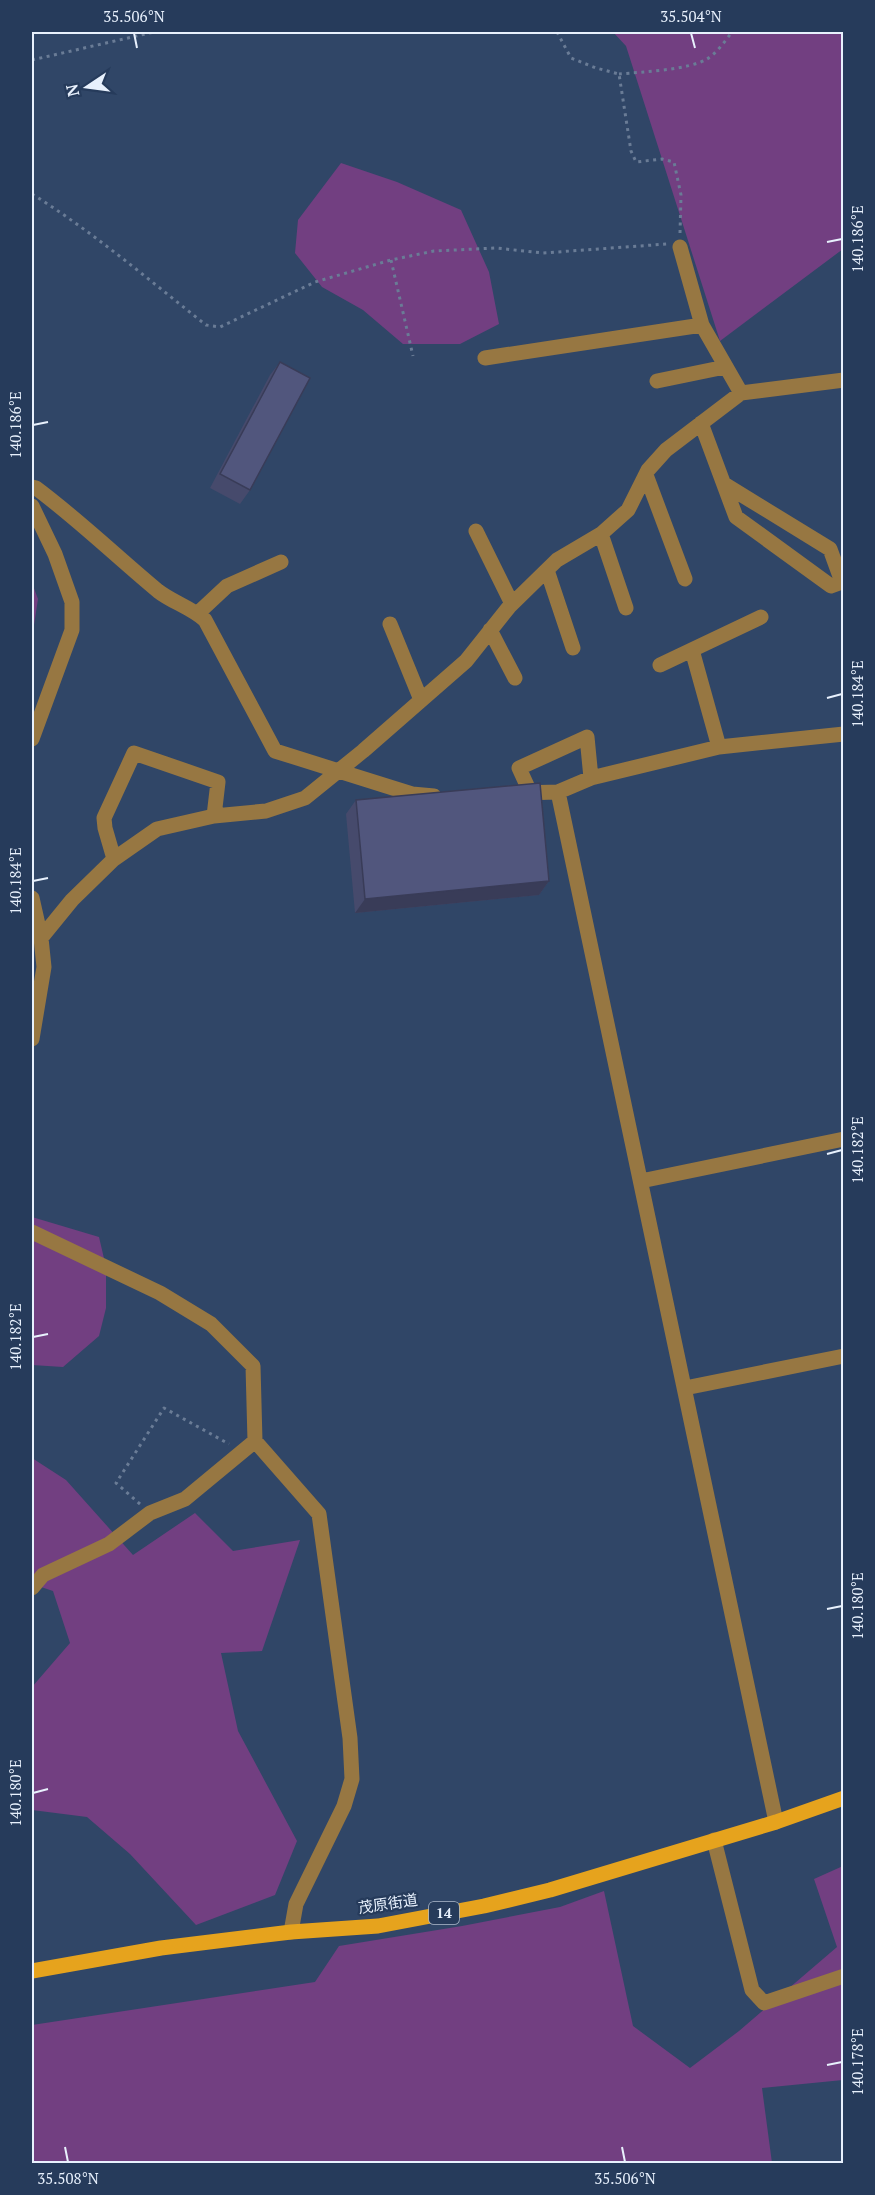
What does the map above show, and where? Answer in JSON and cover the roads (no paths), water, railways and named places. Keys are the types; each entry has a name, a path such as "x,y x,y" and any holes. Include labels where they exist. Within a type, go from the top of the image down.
{"main road":[{"name":"茂原街道","path":"32,1971 161,1948 291,1932 378,1926 484,1906 550,1890 776,1822 843,1798"}],"street":[{"path":"680,247 702,325 741,393"},
{"path":"484,358 702,325"},
{"path":"657,381 725,366"},
{"path":"41,938 72,900 114,860 157,830 214,816 266,811 305,798 466,661 512,604 557,560 601,534 628,510 646,475 666,450 741,393 843,380"},
{"path":"701,423 736,517 836,584"},
{"path":"646,475 685,579"},
{"path":"724,484 830,549 836,584"},
{"path":"32,487 70,513 160,593 205,620 275,751 412,794 445,797"},
{"path":"32,506 55,554 72,602 72,630 32,739"},
{"path":"476,531 512,604"},
{"path":"601,534 626,608"},
{"path":"197,614 228,586 281,562"},
{"path":"547,570 573,648"},
{"path":"660,665 760,617"},
{"path":"390,624 421,700"},
{"path":"490,630 515,678"},
{"path":"692,650 718,747"},
{"path":"509,794 558,792 591,778 718,747 843,734"},
{"path":"530,792 519,768 587,737 591,778"},
{"path":"114,860 104,818 134,753 218,782 214,816"},
{"path":"558,792 776,1822"},
{"path":"32,898 41,938 44,967 32,1039"},
{"path":"641,1181 843,1138"},
{"path":"32,1232 160,1293 211,1324 253,1366 255,1442 320,1514 350,1738 352,1779 344,1806 296,1904 291,1932"},
{"path":"685,1388 843,1356"},
{"path":"32,1588 43,1575 109,1544 150,1513 185,1499 255,1442"},
{"path":"714,1840 752,1990 764,2003 843,1976"}]}
